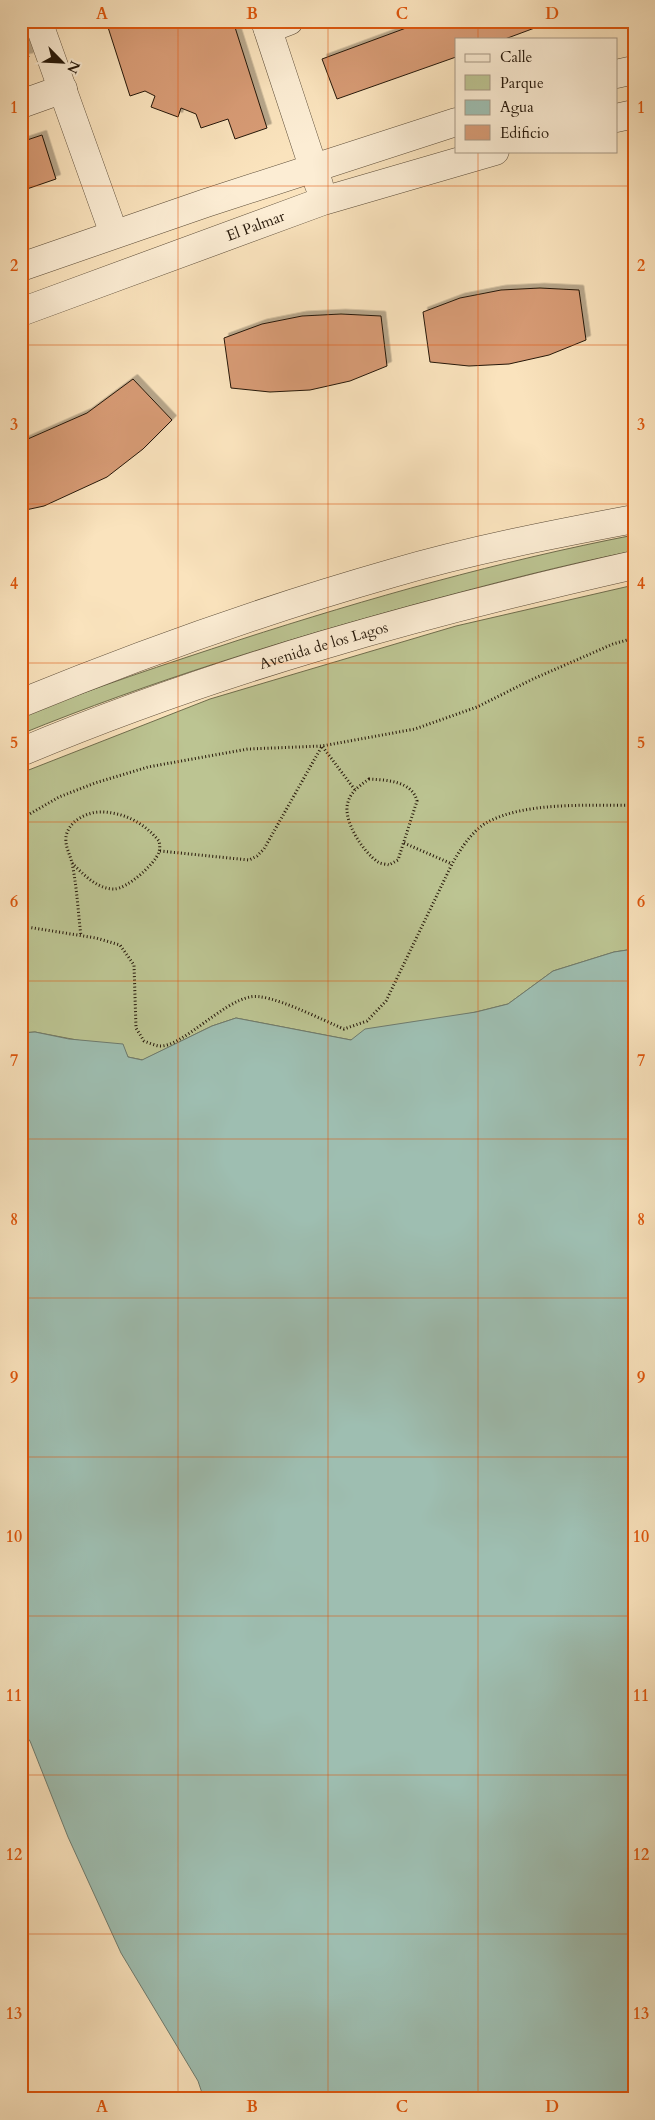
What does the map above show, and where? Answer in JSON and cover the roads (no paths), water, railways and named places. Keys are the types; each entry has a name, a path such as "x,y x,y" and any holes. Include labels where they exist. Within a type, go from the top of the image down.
{"street":[{"path":"38,21 64,89 114,234"},
{"path":"274,24 323,201"},
{"path":"618,74 634,70"},
{"path":"21,104 64,89"},
{"path":"21,267 314,167 455,122"},
{"path":"395,141 406,178"},
{"name":"El Palmar","path":"21,312 323,201 492,152"},
{"path":"21,703 260,614 395,572 552,534 634,519"},
{"name":"Avenida de los Lagos","path":"21,752 71,732 245,670 376,629 514,592 634,565"}],"water":[{"path":"634,949 634,2099 204,2099 198,2081 121,1953 68,1837 30,1741 21,1730 21,1033 35,1032 69,1039 123,1044 128,1057 142,1060 212,1026 236,1018 351,1040 365,1029 476,1012 508,1004 553,971 614,952"}]}
